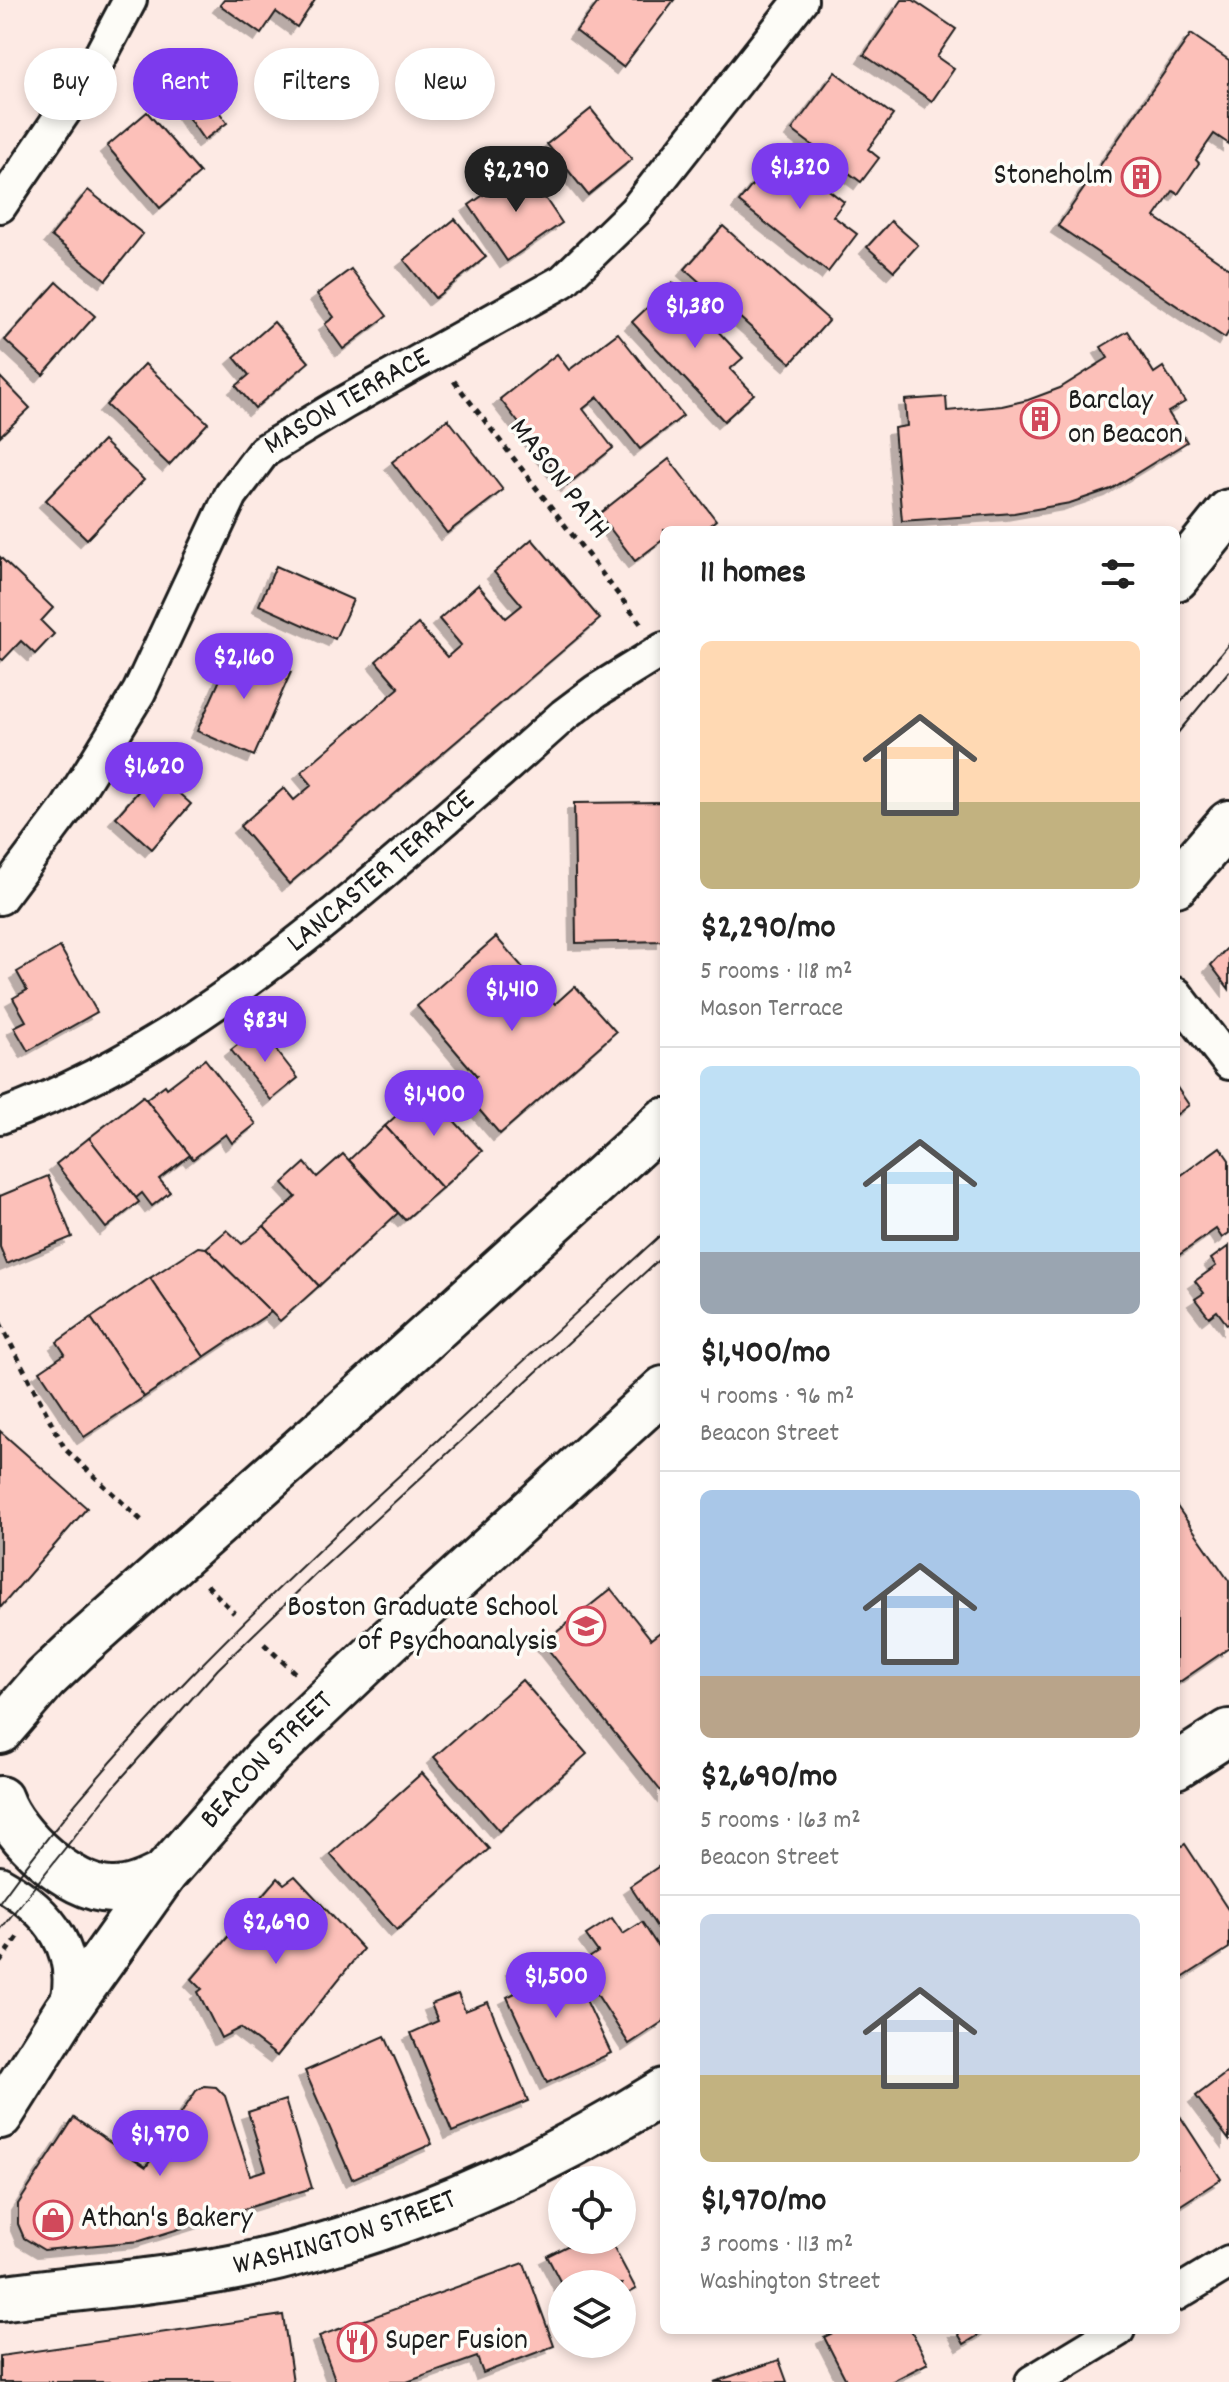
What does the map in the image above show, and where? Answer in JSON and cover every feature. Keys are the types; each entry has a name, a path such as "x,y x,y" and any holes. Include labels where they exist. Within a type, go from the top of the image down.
{"main road":[{"path":"1180,573 1229,512"},
{"path":"1180,879 1229,823"},
{"path":"2,1736 45,1679 82,1644 660,1125"},
{"name":"BEACON STREET","path":"0,2116 65,2013 164,1874 268,1756 660,1393"},
{"path":"1180,1763 1229,1732"},
{"path":"0,1799 9,1821 23,1839 51,1863 91,1887 110,1891 127,1889 164,1874"},
{"name":"WASHINGTON STREET","path":"0,2298 129,2284 245,2265 363,2234 515,2172 660,2093"}],"street":[{"path":"0,206 95,66 130,0"},
{"name":"MASON TERRACE","path":"0,898 68,807 139,692 231,495 264,451 563,281 635,211 801,0"},
{"name":"LANCASTER TERRACE","path":"0,1117 58,1094 110,1067 241,987 342,908 564,715 656,640"},
{"path":"1180,999 1229,1063"},
{"path":"0,1883 43,1914 67,1952 71,1991 65,2013"},
{"path":"1180,2292 1229,2262"},
{"path":"1032,2382 1111,2334"}],"path":[{"name":"MASON PATH","path":"434,355 656,640"},
{"path":"0,1323 65,1449 142,1521"},
{"path":"204,1581 234,1613"},
{"path":"264,1644 300,1677"},
{"path":"0,1962 22,1932"}],"building":[{"path":"224,0 315,0 297,27 276,12 261,34 220,5"},
{"path":"600,0 674,0 623,67 576,31"},
{"path":"902,0 913,0 956,29 937,57 954,69 932,101 864,55"},
{"name":"Stoneholm","path":"1191,34 1229,60 1229,144 1214,134 1178,194 1173,191 1155,217 1229,268 1229,331 1225,338 1058,226"},
{"path":"835,72 893,115 868,149 879,158 861,182 792,130"},
{"path":"591,109 632,159 588,195 547,144"},
{"path":"138,120 154,120 200,173 160,208 107,146"},
{"path":"190,120 225,120 227,123 204,140"},
{"path":"779,151 844,202 833,216 857,234 828,272 739,202"},
{"path":"524,167 562,223 507,261 469,205"},
{"path":"88,190 143,234 106,280 51,236"},
{"path":"455,219 486,257 435,298 404,260"},
{"path":"891,221 918,245 894,271 867,247"},
{"path":"723,226 829,320 791,363 685,269"},
{"path":"351,269 387,316 343,349 325,324 334,317 317,294"},
{"path":"57,282 95,316 43,375 5,340"},
{"path":"673,283 743,358 730,369 754,394 724,421 632,322"},
{"path":"274,322 309,362 255,408 236,386 249,375 234,357"},
{"name":"Barclay on Beacon","path":"1128,331 1154,373 1163,367 1185,402 1168,412 1187,442 1111,489 1070,503 1014,513 902,521 894,428 907,426 905,400 946,397 947,411 1002,406 1028,400 1060,388 1108,358 1101,347"},
{"path":"618,333 683,416 640,449 598,397 583,409 613,448 567,485 500,399 557,354 569,370"},
{"path":"145,364 208,423 169,465 106,405"},
{"path":"0,377 30,408 0,436"},
{"path":"448,419 503,490 447,533 392,462"},
{"path":"103,441 144,480 87,539 46,500"},
{"path":"669,459 716,520 709,526 660,526 660,542 635,561 599,514"},
{"path":"532,539 600,619 289,884 240,826 284,788 294,800 312,785 301,772 399,688 376,661 418,624 447,657 461,645 439,619 478,585 506,618 522,605 494,572"},
{"path":"0,557 53,608 41,621 54,634 35,654 21,641 3,660 0,658"},
{"path":"276,566 353,600 335,639 259,605"},
{"path":"235,646 291,672 254,756 197,731"},
{"path":"155,772 191,804 152,849 116,817"},
{"path":"660,802 660,941 576,943 574,803"},
{"path":"496,937 555,1004 575,986 616,1032 500,1134 462,1090 477,1076 417,1006"},
{"path":"1229,946 1229,989 1211,965"},
{"path":"60,947 97,1012 28,1051 14,1027 26,1021 13,998 27,990 17,972"},
{"path":"259,1028 298,1078 271,1100 231,1050"},
{"path":"205,1059 256,1124 232,1143 226,1134 193,1159 146,1099 165,1085 167,1088"},
{"path":"425,1089 482,1151 442,1188 385,1126"},
{"path":"1180,1092 1189,1105 1180,1112"},
{"path":"143,1096 190,1155 159,1179 170,1192 152,1206 142,1193 136,1198 89,1138"},
{"path":"385,1126 442,1188 405,1220 349,1160"},
{"path":"89,1138 139,1202 106,1228 56,1164"},
{"path":"1220,1147 1229,1160 1229,1233 1222,1238 1216,1229 1180,1254 1180,1176"},
{"path":"343,1154 398,1213 319,1286 264,1226 296,1197 283,1183 305,1163 317,1177"},
{"path":"48,1176 72,1237 7,1264 0,1247 0,1196"},
{"path":"264,1226 319,1286 280,1321 206,1248 227,1230 242,1244"},
{"path":"1229,1246 1229,1327 1217,1311 1209,1317 1195,1299 1204,1293 1195,1281 1216,1266 1211,1259"},
{"path":"198,1247 206,1248 271,1312 204,1357 150,1278"},
{"path":"150,1278 204,1357 144,1397 91,1318"},
{"path":"91,1318 144,1397 84,1437 40,1371 65,1354 57,1342"},
{"path":"0,1431 87,1508 0,1608"},
{"path":"1180,1511 1229,1581 1229,1648 1180,1682"},
{"path":"611,1589 651,1639 660,1632 660,1790 543,1643"},
{"path":"522,1680 587,1754 499,1831 434,1757"},
{"path":"422,1773 489,1849 397,1930 330,1854"},
{"path":"1185,1844 1229,1911 1229,1948 1180,1979 1180,1847"},
{"path":"660,1866 660,1932 630,1886"},
{"path":"295,1876 363,1949 277,2056 240,2028 221,2038 198,1992 202,1989 192,1979 278,1878 284,1884"},
{"path":"612,1918 623,1934 642,1922 660,1950 660,2024 629,2044 578,1965 598,1952 586,1935"},
{"path":"542,1956 552,1977 571,1968 611,2053 547,2083 507,1997 523,1989 513,1968"},
{"path":"458,1994 465,2011 488,2002 528,2101 452,2132 411,2033 438,2021 431,2004"},
{"path":"385,2036 432,2144 352,2179 305,2071"},
{"path":"1229,2071 1229,2140 1196,2096"},
{"path":"204,2086 216,2087 225,2096 250,2175 266,2170 248,2112 285,2100 312,2188 140,2241 44,2250 24,2238 18,2224 18,2204 74,2118 146,2167 196,2091"},
{"path":"1180,2116 1221,2179 1180,2205"},
{"path":"617,2254 626,2270 554,2270 547,2256"},
{"path":"524,2263 548,2329 548,2348 483,2373 477,2357 407,2382 336,2382 319,2336"},
{"path":"283,2315 293,2382 0,2382 0,2356"},
{"path":"830,2334 913,2334 928,2363 891,2382 847,2382 824,2337"},
{"path":"958,2334 980,2334 964,2344"},
{"path":"779,2360 787,2382 714,2382"}],"tram line":[{"path":"1180,703 1229,644"},
{"path":"1180,730 1229,671"},
{"path":"0,1901 44,1842 139,1730 241,1625 660,1236"},
{"path":"0,1930 117,1783 218,1669 318,1572 660,1259"}],"place":[{"name":"Stoneholm","path":"1141,177"},
{"name":"Barclay on Beacon","path":"1040,419"},
{"name":"Boston Graduate School of Psychoanalysis","path":"586,1626"},
{"name":"Athan's Bakery","path":"53,2220"},
{"name":"Super Fusion","path":"357,2342"}]}
